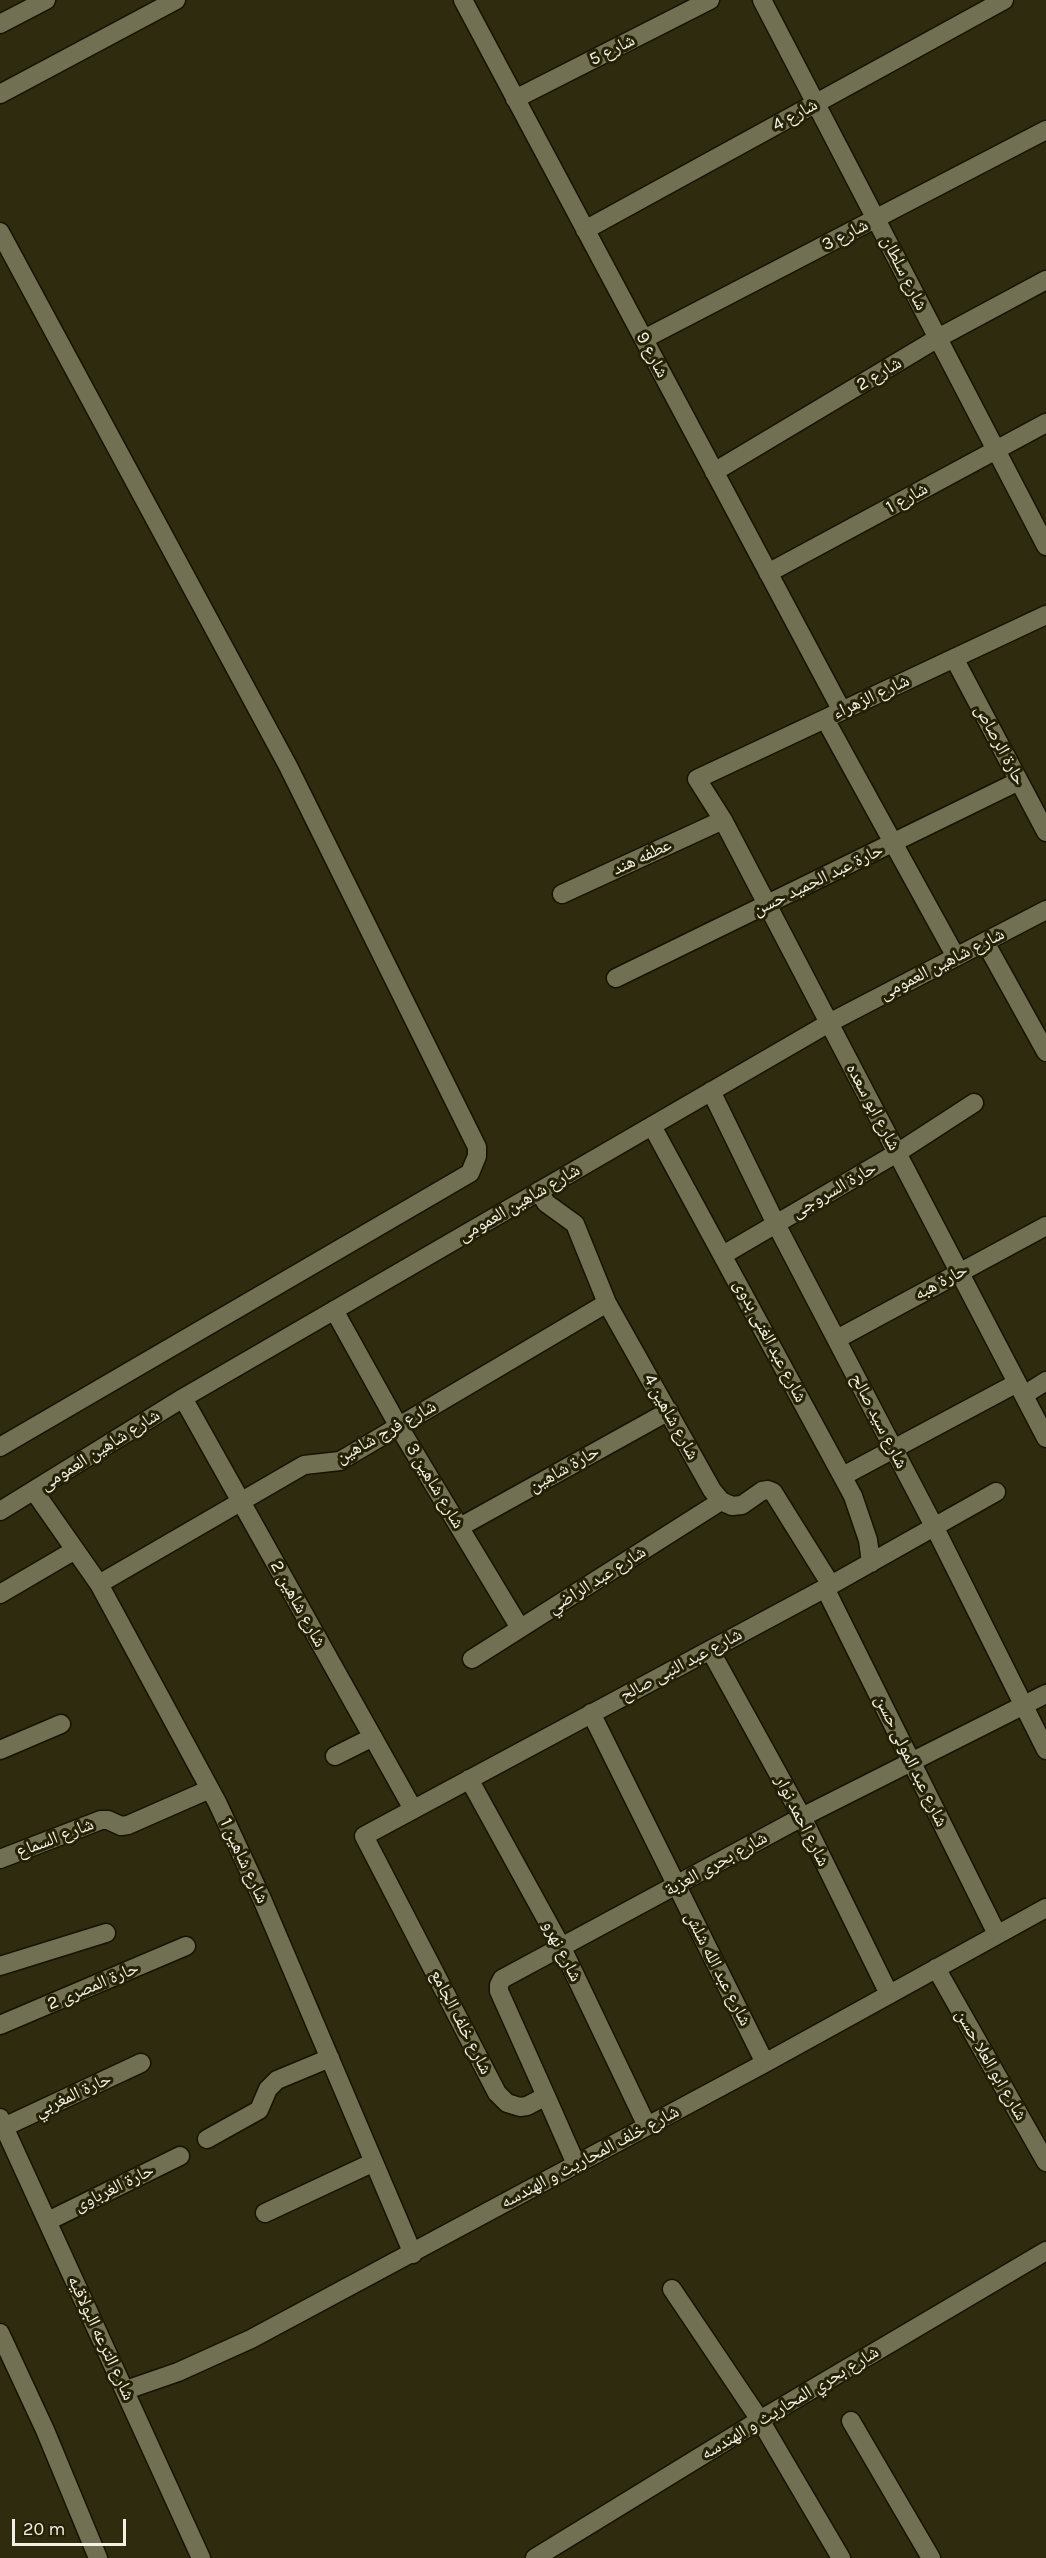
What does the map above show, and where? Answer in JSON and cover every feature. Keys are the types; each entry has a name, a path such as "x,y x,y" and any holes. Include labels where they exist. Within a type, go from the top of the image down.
{"street":[{"path":"0,24 46,0"},
{"path":"0,94 176,0"},
{"name":"شارع 9","path":"462,0 842,711"},
{"name":"شارع 5","path":"515,99 710,0"},
{"name":"شارع سلطان","path":"762,0 1046,546"},
{"name":"شارع 4","path":"585,230 1004,0"},
{"name":"شارع 3","path":"644,339 1046,130"},
{"path":"0,232 288,766 477,1147 477,1156 470,1173 0,1447"},
{"name":"شارع 2","path":"714,472 938,338 1046,280"},
{"name":"شارع 1","path":"768,573 1046,423"},
{"name":"شارع الزهراء","path":"697,779 1046,615"},
{"name":"حارة الرصاص","path":"954,658 1046,832"},
{"path":"825,719 956,957"},
{"name":"شارع ابو سعده","path":"697,779 723,820 1046,1438"},
{"name":"حارة عبد الحميد حسن","path":"616,978 1019,781"},
{"name":"عطفه هند","path":"562,894 723,820"},
{"name":"شارع شاهين العمومى","path":"0,1511 183,1398 829,1023 1046,910"},
{"path":"985,942 1046,1052"},
{"name":"شارع سيد صالح","path":"711,1091 776,1224 935,1528 1046,1750"},
{"name":"حارة السروجى","path":"723,1255 897,1153 974,1103"},
{"name":"شارع عبد الغنى بدوى","path":"652,1126 843,1476 862,1518 871,1563"},
{"name":"شارع شاهين 4","path":"539,1191 546,1203 575,1224 607,1304 669,1411 711,1490 722,1501"},
{"name":"حارة هبه","path":"837,1339 1046,1226"},
{"name":"شارع فرج شاهين","path":"99,1584 240,1500 304,1465 340,1461 607,1304"},
{"name":"شارع شاهين 3","path":"334,1310 399,1427 520,1628"},
{"path":"843,1476 893,1448 1020,1389 1046,1381"},
{"name":"شارع شاهين 2","path":"183,1398 412,1809"},
{"name":"حارة شاهين","path":"460,1527 669,1411"},
{"name":"شارع شاهين 1","path":"34,1491 99,1584 210,1789 262,1899 413,2254"},
{"path":"722,1501 732,1506 742,1505 762,1491 772,1492 828,1586"},
{"name":"شارع عبد النبى صالح","path":"364,1836 871,1563 996,1492"},
{"name":"شارع عبد الراضي","path":"472,1659 722,1501"},
{"path":"0,1594 75,1550"},
{"name":"شارع عبد المولى حسن","path":"828,1586 911,1762 997,1934"},
{"name":"شارع احمد نوار","path":"710,1650 802,1817 889,1994"},
{"name":"شارع بحرى العزبة","path":"546,2096 499,1991 502,1979 802,1817 1046,1694"},
{"name":"شارع عبد الله شلش","path":"591,1713 765,2063"},
{"path":"0,1750 61,1724"},
{"path":"335,1756 373,1737"},
{"name":"شارع نهرو","path":"469,1779 562,1948 647,2126"},
{"name":"شارع السماع","path":"0,1860 101,1820 108,1820 121,1826 128,1825 210,1789"},
{"name":"شارع خلف الجامع","path":"364,1836 501,2099 520,2107 527,2106 546,2096"},
{"name":"شارع خلف المحاريث و الهندسه","path":"126,2390 178,2372 251,2339 413,2254 1046,1908"},
{"path":"0,1966 106,1933"},
{"name":"حارة المصرى 2","path":"0,2025 186,1946"},
{"name":"شارع ابو العلا حسن","path":"936,1968 1046,2162"},
{"path":"207,2139 259,2110 268,2089 277,2080 330,2058"},
{"name":"حارة المغربي","path":"2,2123 141,2063"},
{"path":"546,2096 576,2164"},
{"name":"شارع الترعه البولاقيه","path":"2,2123 201,2558"},
{"name":"حارة الغرباوى","path":"48,2221 180,2156"},
{"path":"265,2213 374,2162"},
{"name":"شارع بحري المحاريث و الهندسه","path":"535,2558 760,2420 1046,2251"},
{"path":"672,2289 760,2420 841,2558"},
{"path":"0,2333 45,2430 98,2558"},
{"path":"851,2421 931,2558"}]}
